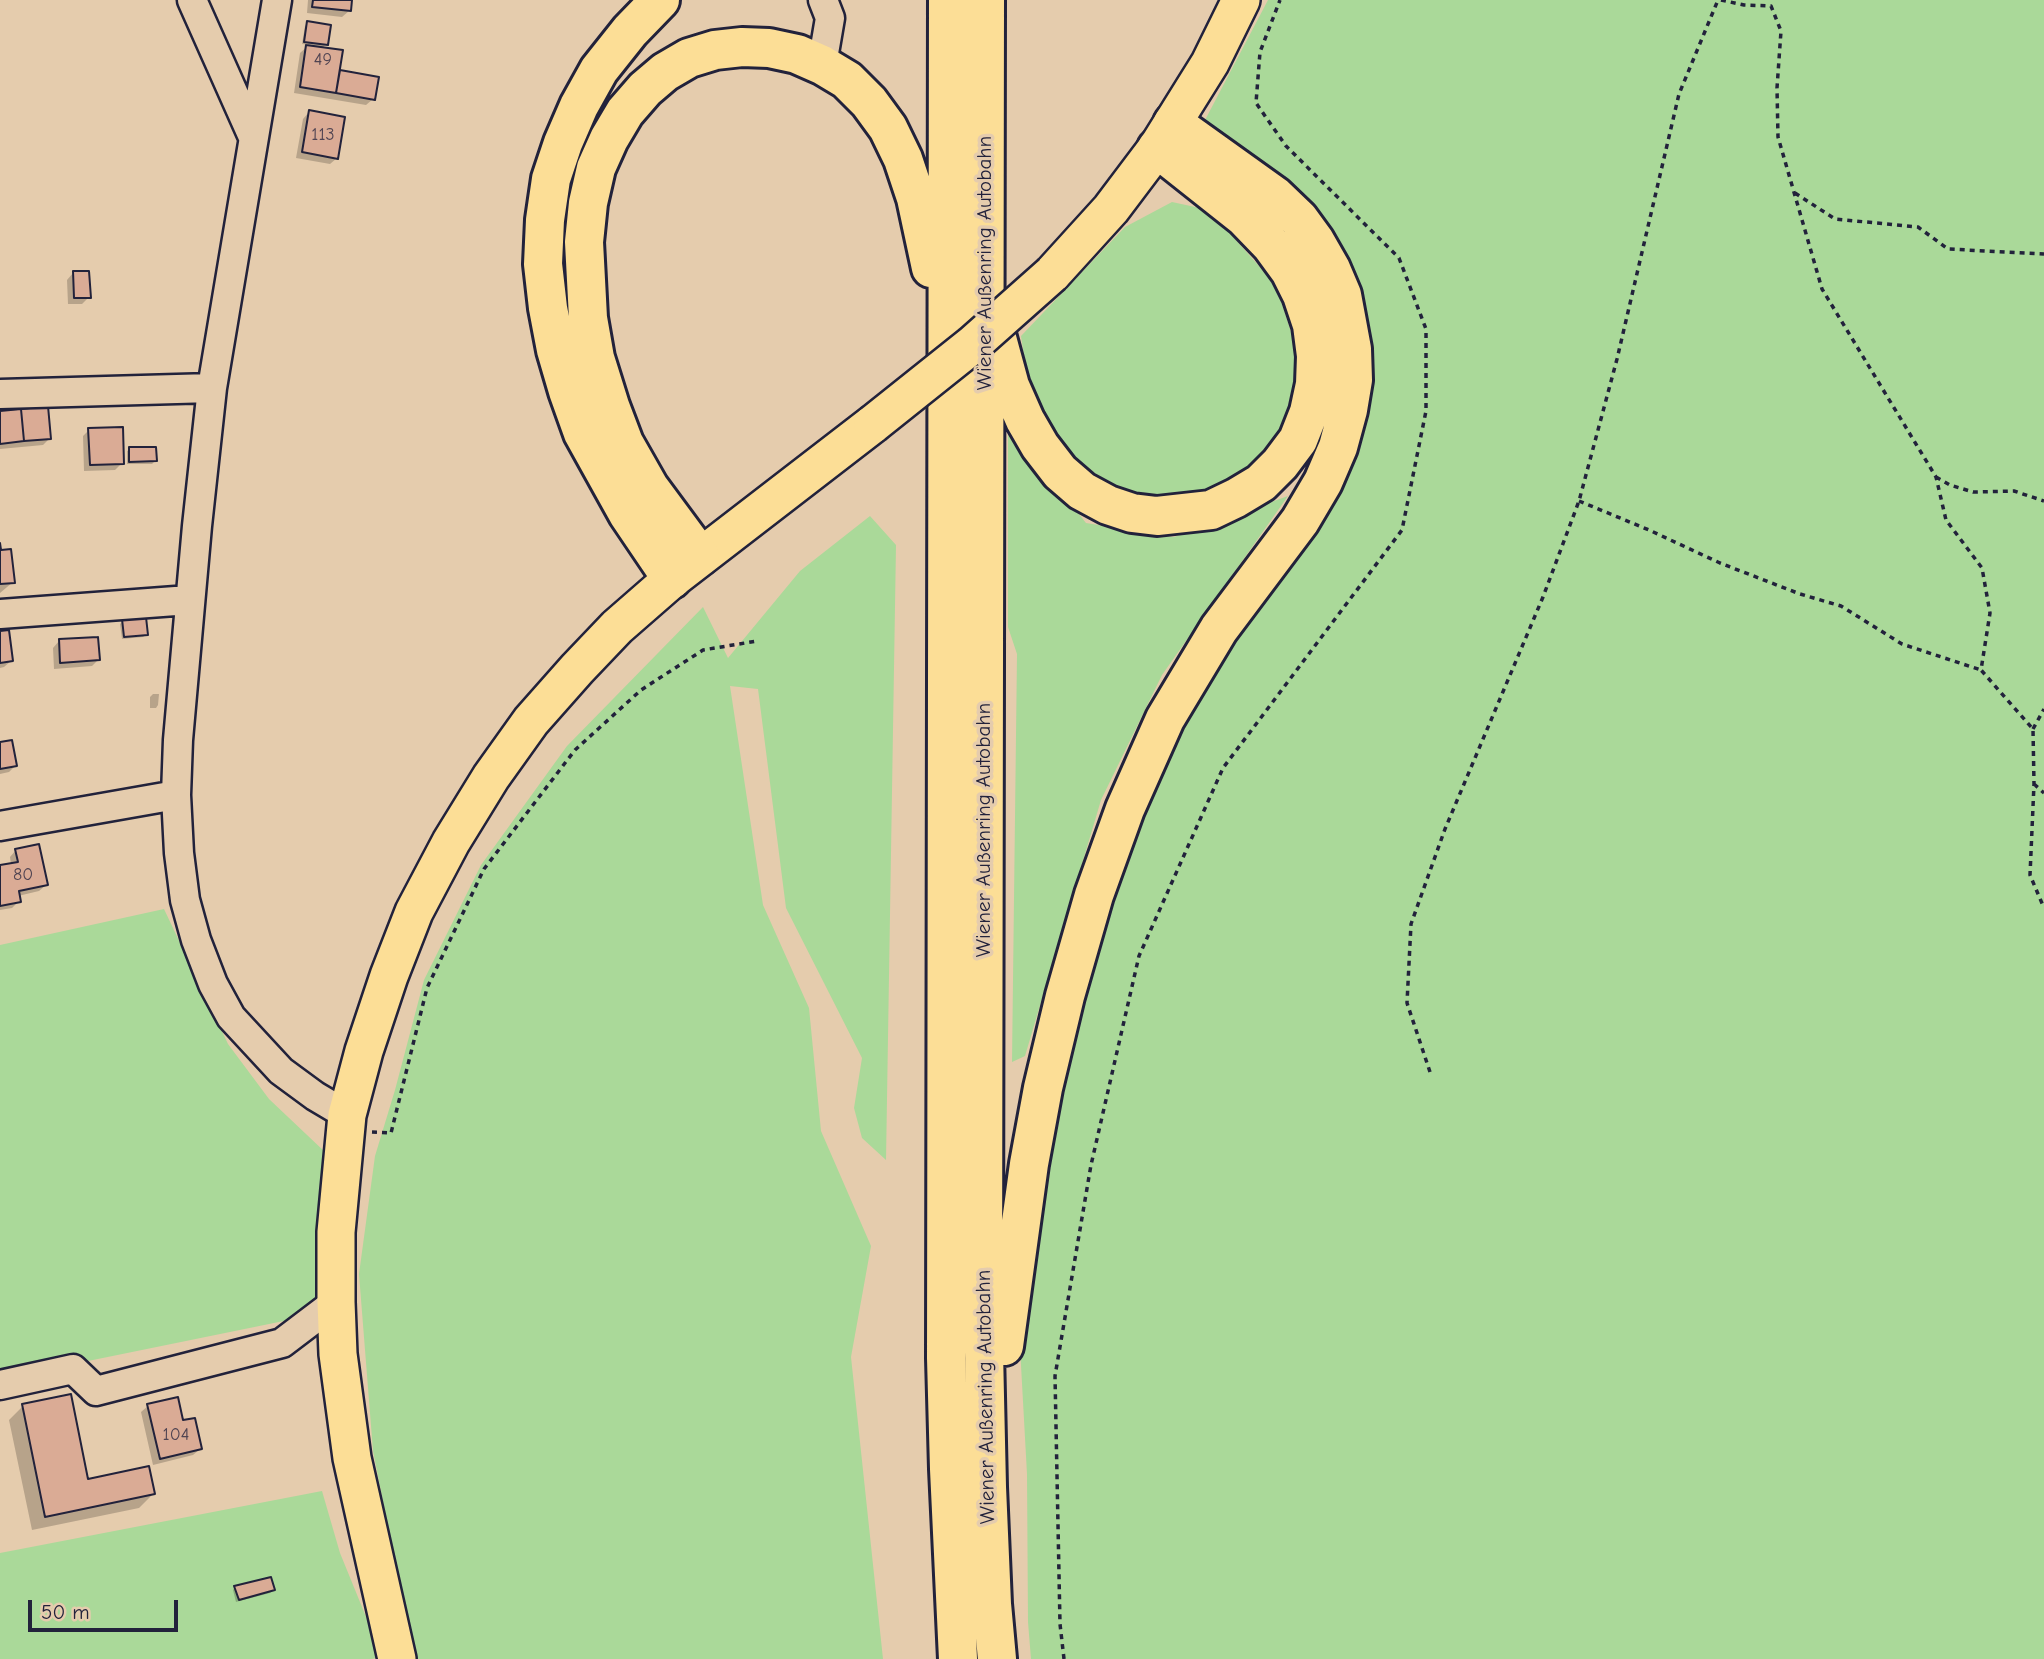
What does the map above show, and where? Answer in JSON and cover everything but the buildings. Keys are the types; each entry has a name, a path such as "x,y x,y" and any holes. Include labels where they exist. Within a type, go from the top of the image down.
{"highway":[{"path":"660,0 630,31 599,70 579,106 551,179 545,220 543,264 556,350 583,433 628,514 686,568"},
{"name":"Wiener Außenring Autobahn","path":"948,0 946,1345 958,1659"},
{"name":"Wiener Außenring Autobahn","path":"985,0 983,1306 987,1487 997,1659"},
{"path":"686,568 649,487 624,443 596,358 588,318 584,242 587,203 596,168 609,139 625,112 645,89 665,72 689,58 715,50 742,47 769,48 797,54 847,80 869,102 888,128 903,159 916,198 946,332"},
{"path":"985,297 1010,386 1025,420 1060,472 1082,491 1108,505 1132,513 1157,516 1211,510 1236,499 1261,483 1298,440 1310,412 1316,356 1312,325 1290,271 1271,245 1165,135"},
{"path":"987,1487 1012,1280 1036,1126 1065,996 1094,895 1125,809 1165,719 1219,629 1300,521 1323,482 1338,447 1353,380 1350,335 1342,295 1315,241 1275,196 1165,135"}],"main road":[{"path":"397,1659 352,1458 340,1377 335,1303 335,1232 347,1115 364,1051 414,912 451,842 491,777 531,721 617,627 686,568 972,345 1052,274 1111,209 1165,135 1210,63 1241,0"}],"street":[{"path":"192,0 253,137"},
{"path":"277,0 212,388 189,600 176,794 179,853 185,900 195,940 213,984 231,1017 281,1070 315,1096 347,1115"},
{"path":"822,65 830,18 823,0"},
{"path":"0,394 212,388"},
{"path":"0,614 189,600"},
{"path":"0,826 176,794"},
{"path":"0,1385 73,1369 96,1391 282,1343 335,1303"}],"path":[{"path":"1064,1659 1060,1624 1055,1376 1091,1165 1139,956 1223,768 1402,530 1426,411 1426,329 1399,258 1286,146 1256,103 1260,52 1280,0"},
{"path":"1430,1072 1408,1003 1411,924 1445,829 1543,597 1579,501 1617,359 1679,94 1720,0 1744,5 1772,6 1781,31 1777,88 1778,137 1822,289 1936,477 1946,520 1982,568 1990,614 1981,670"},
{"path":"1794,192 1835,219 1918,227 1948,249 2044,254"},
{"path":"1936,477 1950,485 1973,492 2014,491 2044,500"},
{"path":"1579,501 1720,563 1800,594 1841,606 1902,644 1981,670 2033,729"},
{"path":"347,1115 368,1132 391,1133 427,988 478,881 484,869 575,750 641,690 703,650 757,641"},
{"path":"2044,709 2033,729 2034,784 2030,875 2044,908"},
{"path":"2034,784 2044,793"}],"green space":[{"path":"1268,0 2044,0 2044,1659 1031,1659 1028,1622 1027,1474 1019,1329 1064,1040 1143,797 1362,400 1204,122"},
{"path":"1172,202 1209,210 1276,285 1300,360 1282,430 1250,467 1207,493 1146,498 1096,480 1056,445 1029,390 1021,336 1125,227"},
{"path":"1008,425 1086,523 1174,537 1288,496 1162,675 1101,800 1025,1056 1012,1062 1017,654 1008,627"},
{"path":"870,516 896,545 886,1160 862,1138 854,1108 862,1058 786,908 758,689 730,686 763,905 809,1008 821,1131 871,1246 851,1357 883,1659 414,1659 373,1451 359,1274 375,1156 424,980 481,865 567,746 703,607 728,658 800,571"},
{"path":"164,909 228,1044 269,1099 325,1152 318,1314 0,1379 0,945"},
{"path":"322,1491 340,1553 382,1656 372,1659 0,1659 0,1553"}]}
